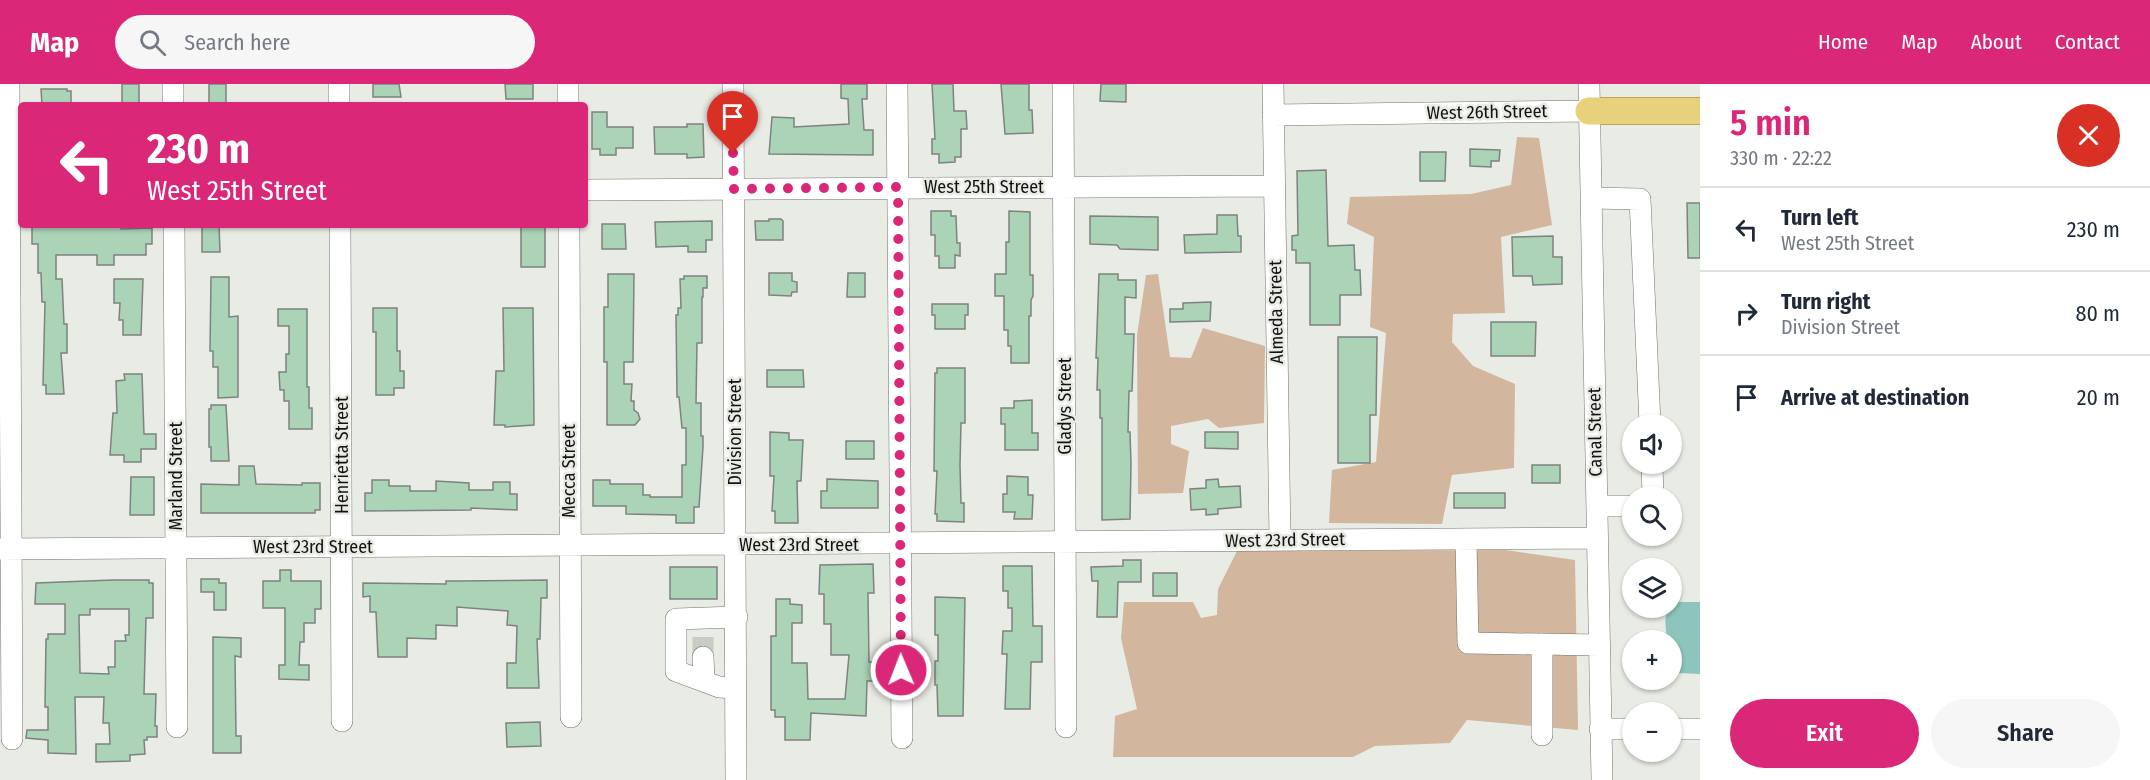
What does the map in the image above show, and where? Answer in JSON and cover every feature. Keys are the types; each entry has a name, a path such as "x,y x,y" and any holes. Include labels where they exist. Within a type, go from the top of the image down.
{"main road":[{"name":"West 26th Street","path":"1589,111 1700,111"}],"street":[{"path":"9,84 6,549 12,739"},
{"path":"173,84 173,102"},
{"path":"339,84 339,102"},
{"path":"568,84 568,102"},
{"name":"Division Street","path":"733,84 736,780"},
{"path":"897,84 902,738"},
{"name":"Gladys Street","path":"1063,84 1066,728"},
{"name":"Almeda Street","path":"1273,84 1280,540"},
{"name":"Canal Street","path":"1589,84 1602,780"},
{"name":"West 26th Street","path":"1273,115 1589,111"},
{"name":"West 25th Street","path":"588,190 1274,186"},
{"path":"1591,198 1641,199 1650,414"},
{"name":"Marland Street","path":"174,228 177,727"},
{"name":"Henrietta Street","path":"340,228 342,721"},
{"name":"Mecca Street","path":"569,228 571,717"},
{"path":"1597,506 1622,506"},
{"name":"West 23rd Street","path":"6,549 1597,538"},
{"path":"1466,539 1468,643 1598,645"},
{"path":"703,638 736,617"},
{"path":"703,638 676,619 676,671 719,687 735,688"},
{"path":"703,638 704,681"},
{"path":"1542,644 1542,735"},
{"path":"1600,729 1622,729"},
{"path":"1682,729 1700,729"}],"shaded area":[{"path":"1517,137 1539,138 1552,225 1501,237 1505,313 1453,314 1452,342 1473,366 1515,384 1514,468 1452,475 1442,524 1329,523 1332,470 1376,462 1386,333 1370,327 1374,237 1347,224 1350,197 1471,194 1511,185"},
{"path":"1158,274 1170,357 1191,358 1203,328 1265,346 1264,423 1219,428 1208,419 1171,426 1171,444 1189,451 1183,493 1138,494 1137,335 1146,275"},
{"path":"1505,550 1575,560 1578,730 1467,720 1450,743 1375,746 1353,757 1113,757 1115,716 1137,709 1121,638 1124,602 1193,602 1201,618 1217,615 1218,589 1237,551"}],"water":[{"path":"1682,602 1700,602 1700,674 1682,673 1682,630 1667,630 1666,619 1682,618"}],"building":[{"path":"122,84 139,84 139,102 122,102"},
{"path":"209,84 226,84 226,102 209,102"},
{"path":"373,84 399,84 401,97 373,97"},
{"path":"505,84 533,84 533,99 506,99"},
{"path":"841,84 867,84 867,99 862,99 864,130 873,130 873,155 769,154 772,117 794,118 794,127 849,124 848,99 841,98"},
{"path":"932,84 953,84 954,111 966,111 967,129 961,129 961,157 955,157 955,162 939,163 939,154 932,154 932,139 935,139"},
{"path":"1001,84 1029,84 1029,110 1032,110 1033,133 1005,134"},
{"path":"1101,84 1126,84 1126,102 1100,101"},
{"path":"41,89 71,91 71,102 42,102"},
{"path":"592,112 607,112 607,127 633,127 633,148 616,148 616,155 600,155 600,149 592,149"},
{"path":"687,124 703,124 704,157 687,158 687,154 655,154 654,127 687,127"},
{"path":"1470,149 1500,150 1499,161 1491,161 1491,167 1470,166"},
{"path":"1420,152 1446,152 1445,181 1420,181"},
{"path":"1326,170 1328,246 1354,245 1355,270 1360,270 1361,295 1340,295 1340,325 1310,325 1310,263 1296,263 1296,250 1292,250 1292,236 1298,235 1297,171"},
{"path":"1687,203 1700,203 1700,258 1688,258"},
{"path":"931,211 951,211 951,216 956,216 960,256 955,255 955,268 939,268 939,256 935,256 935,235 931,235"},
{"path":"1009,211 1030,212 1030,275 1033,275 1033,296 1031,316 1029,316 1029,363 1011,363 1008,330 1004,330 1004,296 995,296 995,274 1006,274"},
{"path":"1217,215 1237,215 1241,252 1185,253 1184,235 1217,234"},
{"path":"1090,216 1158,217 1158,250 1120,249 1117,245 1090,244"},
{"path":"769,219 783,221 783,240 756,240 755,221 769,221"},
{"path":"712,221 712,240 706,240 706,252 688,252 688,246 656,247 655,222"},
{"path":"602,224 625,224 626,249 602,249"},
{"path":"32,228 152,228 152,244 146,244 146,255 114,255 114,265 97,265 97,255 56,255 56,279 62,279 64,324 67,324 67,353 61,353 64,394 46,394 46,385 43,385 45,302 42,302 41,273 38,273 38,244 32,244"},
{"path":"202,228 219,228 220,252 202,252"},
{"path":"521,228 545,228 545,267 521,267"},
{"path":"1553,236 1553,257 1562,257 1562,284 1533,285 1532,276 1513,276 1512,237"},
{"path":"769,273 792,273 792,281 797,282 797,292 792,292 791,296 769,295"},
{"path":"848,273 865,273 865,297 847,297"},
{"path":"608,274 634,274 633,362 624,362 624,384 632,384 631,401 634,401 634,410 640,419 635,425 607,425 604,307 608,307"},
{"path":"1099,274 1118,274 1118,280 1136,280 1136,298 1125,297 1125,334 1134,334 1128,432 1130,432 1131,464 1130,519 1102,520 1102,418 1100,418 1100,390 1097,390 1098,358 1096,358"},
{"path":"684,276 707,276 707,288 703,288 702,297 702,343 697,343 696,403 701,403 703,447 699,507 694,507 694,523 676,523 676,515 626,514 626,506 593,506 593,480 610,480 610,484 643,484 643,495 650,495 650,497 682,497 682,465 686,465 686,428 682,428 679,397 677,397 676,315 678,315 678,308 681,308 680,279 684,279"},
{"path":"211,277 229,277 229,317 238,316 238,397 218,398 218,367 213,367 213,351 210,351"},
{"path":"114,279 143,279 141,335 123,335 123,320 119,320 120,303 114,303"},
{"path":"1211,302 1210,321 1170,322 1170,309 1183,309 1183,303"},
{"path":"932,304 968,304 965,329 935,329"},
{"path":"373,308 397,308 397,351 400,351 400,371 404,371 404,388 394,388 394,395 376,395 376,332 373,332"},
{"path":"503,308 533,308 534,425 505,427 505,425 494,425 496,371 504,371"},
{"path":"278,309 307,309 307,387 309,387 309,408 312,408 312,429 289,429 289,401 284,401 284,390 280,390 279,372 286,372 286,354 289,354 289,326 278,326"},
{"path":"1491,322 1536,322 1535,356 1491,356"},
{"path":"1338,337 1377,337 1376,415 1370,415 1370,463 1338,463"},
{"path":"937,368 965,368 965,423 961,423 960,465 964,522 937,521 937,514 935,514 937,471 934,471 935,373 937,373"},
{"path":"767,370 803,370 804,387 767,387"},
{"path":"124,374 142,374 144,434 156,434 156,449 141,449 141,462 124,462 124,455 110,455 113,413 117,413 116,381 125,380"},
{"path":"1032,400 1032,433 1038,433 1038,450 1005,450 1005,424 1001,424 1001,408 1014,408 1014,401"},
{"path":"211,405 226,405 229,461 211,461 209,409"},
{"path":"770,432 789,433 789,440 803,440 801,481 797,481 798,523 775,523 775,511 772,511 774,476 770,476"},
{"path":"1205,432 1238,432 1238,449 1205,448"},
{"path":"846,441 874,441 874,459 846,459"},
{"path":"1532,465 1560,465 1560,483 1532,483"},
{"path":"239,466 254,466 256,484 320,483 320,510 315,510 315,513 201,513 201,484 239,485"},
{"path":"1007,476 1028,477 1028,495 1033,495 1032,519 1014,519 1015,512 1003,512 1003,494 1007,494"},
{"path":"131,477 154,477 154,515 130,515"},
{"path":"827,479 878,481 878,508 821,508 821,491 827,491"},
{"path":"1218,479 1219,487 1240,486 1241,507 1218,509 1218,514 1206,515 1206,509 1191,510 1190,489 1206,488 1206,480"},
{"path":"372,480 389,480 389,486 410,486 410,491 436,491 436,481 469,483 469,490 493,490 493,482 510,482 510,494 517,494 517,510 471,508 471,510 365,511 365,493 372,493"},
{"path":"1454,493 1505,493 1505,508 1454,508"},
{"path":"1123,560 1141,560 1141,582 1118,582 1117,617 1097,617 1098,581 1092,581 1091,567 1123,566"},
{"path":"873,564 874,593 868,593 869,662 878,662 876,681 867,681 866,716 811,713 810,740 785,740 785,717 775,717 775,710 771,710 771,636 776,636 776,599 790,599 790,604 802,605 802,623 792,623 792,663 807,663 808,699 845,699 849,655 831,655 831,624 824,624 824,594 819,594 820,565"},
{"path":"1003,566 1032,566 1033,626 1042,626 1042,662 1031,662 1030,709 1005,709 1007,654 1002,654 1003,631 1012,631 1012,608 1008,608 1008,591 1003,591"},
{"path":"670,567 717,567 717,599 670,599"},
{"path":"280,570 291,570 291,581 321,581 321,609 315,609 315,623 304,623 304,642 300,642 299,665 309,665 309,680 279,679 279,665 285,665 285,608 263,608 263,581 280,581"},
{"path":"1153,573 1177,573 1177,596 1153,596"},
{"path":"201,579 219,579 219,583 226,583 226,610 214,610 214,592 201,592"},
{"path":"149,580 149,583 153,583 153,618 146,618 144,694 156,694 157,737 147,737 147,740 144,740 145,754 130,755 130,761 96,762 96,744 110,744 109,723 103,723 104,697 75,697 76,754 48,753 48,740 26,738 27,730 48,730 48,707 45,707 46,639 48,639 48,634 65,634 65,604 35,604 36,583","holes":["90,609 129,609 129,635 125,635 126,641 115,641 115,667 108,667 109,674 80,673 79,615 90,615"]},
{"path":"547,580 547,598 541,598 540,639 537,639 539,688 507,688 507,663 516,663 517,626 507,625 508,611 457,607 457,626 436,625 436,639 407,638 407,657 378,657 376,612 370,612 370,596 363,597 363,583 446,584 446,581"},
{"path":"935,597 965,598 963,716 938,716 937,685 935,685 938,635 935,635"},
{"path":"213,637 241,638 241,657 235,656 236,736 241,736 241,753 213,753"},
{"path":"540,722 541,746 507,747 506,723"}],"tunnel":[{"path":"703,637 703,657"}],"route":[{"path":"733,153 734,189 898,187 901,670"}]}
